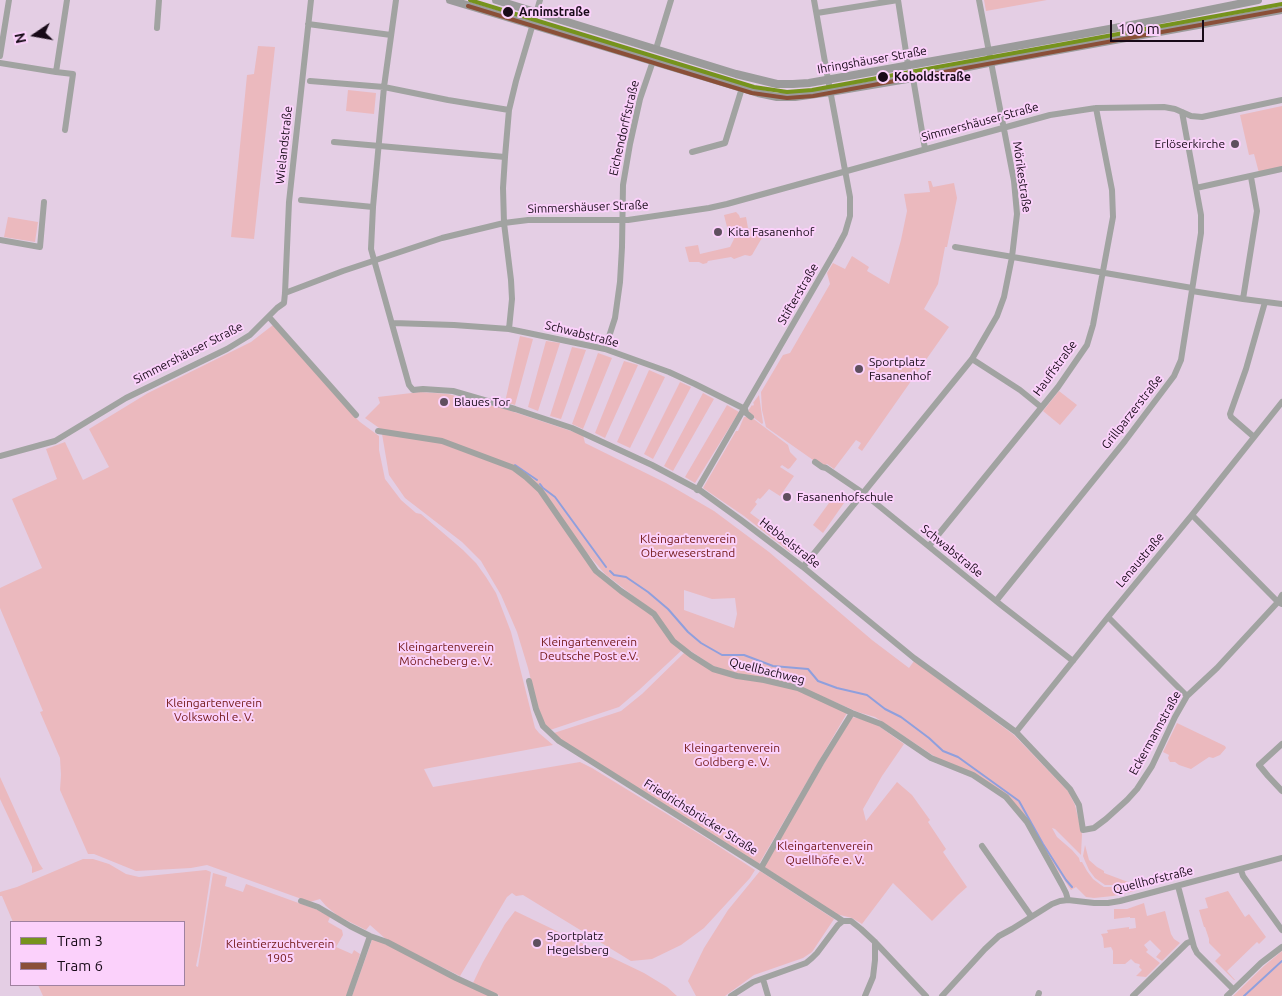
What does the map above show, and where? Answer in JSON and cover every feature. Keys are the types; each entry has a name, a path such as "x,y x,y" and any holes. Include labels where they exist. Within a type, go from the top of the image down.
{"main road":[{"name":"Ihringshäuser Straße","path":"450,0 777,97 795,97 913,78 991,62 1282,10"},
{"name":"Ihringshäuser Straße","path":"496,0 736,74 777,84 809,83 1164,19 1258,0"}],"street":[{"path":"0,56 9,0"},
{"path":"56,72 67,0"},
{"path":"157,28 159,0"},
{"name":"Wielandstraße","path":"286,293 289,202 311,0"},
{"path":"393,323 371,249 384,87 396,0"},
{"path":"509,329 512,280 504,223 504,157 516,81 540,0"},
{"path":"656,49 671,0"},
{"path":"814,0 830,92"},
{"path":"816,13 898,0 908,65"},
{"name":"Mörikestraße","path":"803,567 972,359 997,316 1004,297 1012,257 1017,214 1014,181 979,0"},
{"path":"308,24 391,35"},
{"name":"Eichendorffstraße","path":"605,350 615,318 620,282 623,185 640,99 653,61"},
{"path":"0,63 73,74 65,130"},
{"path":"913,78 925,149"},
{"path":"310,81 384,87 510,110"},
{"path":"692,152 725,143 742,88"},
{"name":"Stifterstraße","path":"698,490 845,232 850,216 850,197 830,92"},
{"name":"Simmershäuser Straße","path":"0,456 54,441 126,398 227,349 250,335 284,303 286,293 343,271 442,238 504,223 528,220 623,220 727,204 1050,115 1096,108 1164,107 1175,109 1191,116 1202,117 1282,100"},
{"name":"Hauffstraße","path":"929,546 1058,387 1087,345 1093,325 1113,217 1112,190 1096,108"},
{"name":"Grillparzerstraße","path":"996,601 1174,376 1180,360 1192,290 1201,215 1182,112"},
{"path":"334,142 504,157"},
{"path":"1196,188 1282,170"},
{"path":"1243,299 1257,211 1251,177"},
{"path":"301,200 374,207"},
{"path":"0,240 40,246 44,202"},
{"path":"955,247 1243,299 1282,304"},
{"path":"1254,437 1230,414 1265,302"},
{"path":"269,317 356,415"},
{"name":"Schwabstraße","path":"393,323 509,329 605,350 674,374 745,409 746,413 751,416"},
{"name":"Hebbelstraße","path":"393,323 409,385 412,390 453,391 572,428 674,476 741,520 803,567 914,658 1016,732 1070,789 1079,805 1084,830"},
{"path":"972,359 1020,390 1041,407"},
{"name":"Lenaustraße","path":"1016,732 1282,402"},
{"name":"Quellbachweg","path":"378,431 442,441 514,468 540,490 596,571 654,614 673,641 713,669 737,676 798,688 881,724 930,758 972,775 1006,797 1027,822 1062,884 1068,900"},
{"name":"Schwabstraße","path":"815,462 862,493 1073,661"},
{"path":"1192,515 1281,600"},
{"name":"Eckermannstraße","path":"1084,830 1089,830 1106,819 1137,789 1152,766 1174,717 1187,696 1217,668 1281,600"},
{"path":"1108,617 1187,696"},
{"name":"Friedrichsbrücker Straße","path":"529,681 536,709 543,726 559,742 843,921 851,921 875,942 926,996"},
{"path":"761,868 820,763 852,713"},
{"path":"1282,744 1259,765 1282,792"},
{"path":"982,846 1031,916"},
{"name":"Quellhofstraße","path":"942,996 999,936 1052,904 1068,900 1108,903 1120,901 1282,858"},
{"path":"1241,870 1243,876 1282,930"},
{"path":"1178,886 1192,941 1197,953 1233,989"},
{"path":"301,901 318,907 350,926 387,942 495,996"},
{"path":"731,996 753,982 812,958 838,924 843,921"},
{"path":"349,996 370,936"},
{"path":"1133,996 1187,943 1192,941"},
{"path":"865,996 873,977 875,942"},
{"path":"1226,996 1261,963 1282,947"},
{"path":"763,978 768,996"}],"green space":[{"path":"984,0 1047,0 986,11"},
{"path":"258,46 275,47 254,239 231,237 247,75 254,74"},
{"path":"348,90 376,93 374,114 346,111"},
{"path":"1282,106 1282,167 1259,173 1254,154 1249,155 1240,115"},
{"name":"Sportplatz Fasanenhof","path":"928,181 931,181 933,187 954,183 957,198 938,284 924,309 949,327 862,451 858,448 861,443 856,440 834,469 827,464 823,467 766,427 762,410 761,392 783,355 790,353 830,284 827,273 833,263 845,269 852,256 869,267 867,271 889,284 907,211 904,194 930,192"},
{"path":"736,212 740,218 746,217 748,228 763,236 752,255 745,255 734,259 731,257 708,261 703,264 689,262 685,247 698,245 700,254 730,247 734,239 731,227 727,227 724,215"},
{"path":"8,217 38,222 35,242 4,237"},
{"path":"273,325 353,415 379,436 379,450 385,479 401,500 416,513 421,514 463,550 486,577 496,593 511,632 535,728 553,745 424,769 433,787 580,762 755,870 750,878 704,928 681,945 652,959 631,961 523,895 516,896 512,893 507,897 460,976 387,940 370,925 366,930 338,916 320,899 310,902 207,865 191,868 136,871 94,854 88,854 60,790 60,758 40,712 43,711 0,608 0,588 42,568 12,499 57,479 46,449 65,442 83,480 109,467 89,429 148,393 251,342"},
{"path":"520,336 533,339 515,405 505,402"},
{"path":"546,341 560,343 538,411 528,407"},
{"path":"572,347 586,350 561,419 550,416"},
{"path":"598,353 612,358 583,429 572,424"},
{"path":"624,361 638,365 605,438 595,433"},
{"path":"649,370 665,377 630,448 617,442"},
{"path":"680,382 691,387 653,459 644,454"},
{"path":"1059,391 1077,405 1060,425 1043,411"},
{"name":"Kleingartenverein Oberweserstrand","path":"420,392 448,394 502,408 583,435 585,443 666,483 714,511 769,552 872,640 909,668 914,661 1014,735 1068,791 1075,805 1082,834 1081,855 1052,828 1057,837 1079,858 1093,879 1104,887 1123,887 1132,883 1140,885 1135,891 1094,898 1086,897 1076,887 1071,890 1006,795 934,756 875,717 858,712 798,686 736,673 713,666 673,639 654,612 605,574 526,474 443,439 382,430 365,418 380,403 378,397","holes":["684,590 712,599 735,598 737,614 734,628 684,610"]},
{"path":"703,393 714,399 673,471 664,466"},
{"path":"759,395 763,423 762,424 748,411"},
{"path":"727,405 739,412 695,483 685,477"},
{"path":"744,417 751,417 788,445 790,452 797,459 788,469 782,465 780,467 794,476 780,496 769,489 760,499 758,498 755,502 757,504 750,513 795,546 790,552 744,516 703,488 736,431 738,431"},
{"name":"Kleingartenverein Deutsche Post e.V.","path":"382,434 444,443 510,468 528,480 545,499 597,574 647,611 682,650 619,707 550,730 544,725 538,709 517,632 501,595 481,561 462,542 405,498 389,475"},
{"path":"834,496 844,503 823,533 813,525"},
{"name":"Kleingartenverein Goldberg e. V.","path":"685,652 713,670 797,690 847,713 759,864 560,740 554,733 621,711 642,694"},
{"path":"852,717 876,724 904,744 882,776 863,809 866,821 897,782 912,795 930,820 928,822 946,849 943,852 967,887 932,921 893,883 862,924 852,918 836,914 764,867"},
{"path":"1177,723 1226,748 1220,755 1213,758 1209,757 1191,769 1175,762 1170,762 1169,755 1163,752"},
{"path":"0,777 43,869 32,873 32,867 0,799"},
{"path":"1085,845 1089,860 1097,867 1104,871 1104,873 1128,882 1122,885 1105,885 1095,878 1083,856"},
{"name":"Kleintierzuchtverein 1905","path":"83,859 93,859 109,864 126,874 139,877 206,870 211,872 196,966 198,967 213,873 227,877 225,886 243,892 246,884 318,910 330,917 328,922 342,930 343,935 336,947 352,954 354,950 360,954 347,996 43,996 38,986 185,986 185,921 13,921 2,896 0,896 0,892 17,887"},
{"name":"Kleingartenverein Quellhöfe e. V.","path":"760,871 834,919 812,952 803,958 754,975 725,996 696,996 688,981 704,948 728,910"},
{"path":"1228,891 1245,917 1249,914 1266,937 1259,944 1257,942 1227,971 1235,980 1215,961 1221,955 1209,943 1199,910 1208,908 1205,898"},
{"path":"1144,903 1147,916 1165,911 1171,934 1180,943 1162,961 1156,957 1161,951 1150,940 1144,945 1148,950 1146,952 1160,963 1146,977 1136,976 1142,970 1139,964 1131,959 1125,964 1113,964 1113,951 1111,947 1104,948 1101,934 1108,933 1107,930 1136,928 1135,918 1114,919 1114,909 1127,909"},
{"name":"Sportplatz Hegelsberg","path":"515,911 644,973 667,987 677,996 500,996 473,983 505,924"},
{"path":"373,939 386,944 490,996 352,996"},
{"path":"1282,951 1281,996 1233,996 1264,966"}],"waterway":[{"path":"515,465 537,480"},
{"path":"540,484 555,497 606,567"},
{"path":"610,571 614,575 626,577 648,592 668,609 688,632 701,643 722,655 744,655 773,666 808,669 818,681 837,688 867,695 885,709 901,717 943,751 958,757 1019,801 1043,844 1072,887"},
{"path":"1244,996 1282,961"}],"tram line":[{"name":"3","path":"470,0 754,87 787,92 812,90 1282,4"},
{"name":"6","path":"468,6 752,93 787,98 813,96 1282,10"}],"place":[{"name":"Arnimstraße","path":"508,12"},
{"name":"Koboldstraße","path":"883,77"},
{"name":"Erlöserkirche","path":"1235,144"},
{"name":"Kita Fasanenhof","path":"718,232"},
{"name":"Sportplatz Fasanenhof","path":"859,369"},
{"name":"Blaues Tor","path":"444,402"},
{"name":"Fasanenhofschule","path":"787,497"},
{"name":"Sportplatz Hegelsberg","path":"537,943"}],"park label":[{"name":"Kleingartenverein Möncheberg e. V.","path":"446,654"},
{"name":"Kleingartenverein Volkswohl e. V.","path":"214,710"}]}
